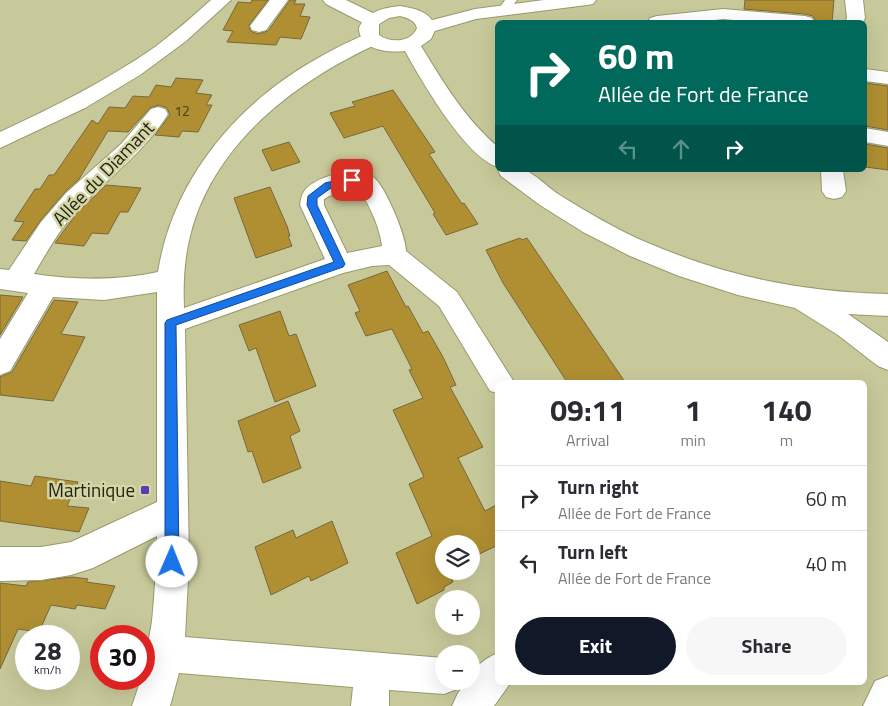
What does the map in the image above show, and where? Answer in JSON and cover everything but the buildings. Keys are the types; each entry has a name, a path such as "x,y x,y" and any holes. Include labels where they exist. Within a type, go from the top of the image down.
{"street":[{"path":"0,141 72,106 119,80 179,38 222,0"},
{"path":"260,26 279,0"},
{"path":"151,706 164,654 171,614 170,279 175,245 182,220 204,175 221,149 245,122 284,88 336,56 372,30 389,12 414,6 428,27 426,34 420,40 410,45 389,46 372,30 332,0"},
{"path":"428,27 468,16 587,0"},
{"path":"854,0 855,20"},
{"path":"694,20 723,14 784,20"},
{"path":"410,45 444,100 473,136 495,157"},
{"path":"867,75 888,78"},
{"name":"Allée du Diamant","path":"8,280 58,217 75,199 135,145 158,114"},
{"path":"867,135 888,139"},
{"path":"512,172 568,212 630,245 693,271 724,281 797,297 885,306"},
{"path":"340,264 312,205 313,196 328,186 352,180 360,180 368,185 392,236 394,255"},
{"path":"171,323 340,264 372,256 394,255 448,299 499,380"},
{"path":"8,280 46,287 92,291 143,286 170,279"},
{"path":"0,363 46,287"},
{"path":"797,297 844,320 888,334"},
{"path":"797,297 847,328 888,358"},
{"path":"0,564 28,564 70,560 172,511"},
{"path":"164,654 286,662 435,676"},
{"path":"480,668 495,662"},
{"path":"370,706 372,670"},
{"path":"471,706 495,675"},
{"path":"882,706 888,694"}],"place":[{"name":"Martinique","path":"145,490"}],"route":[{"path":"172,562 171,323 340,264 312,205 313,196 328,186 352,180"}]}
